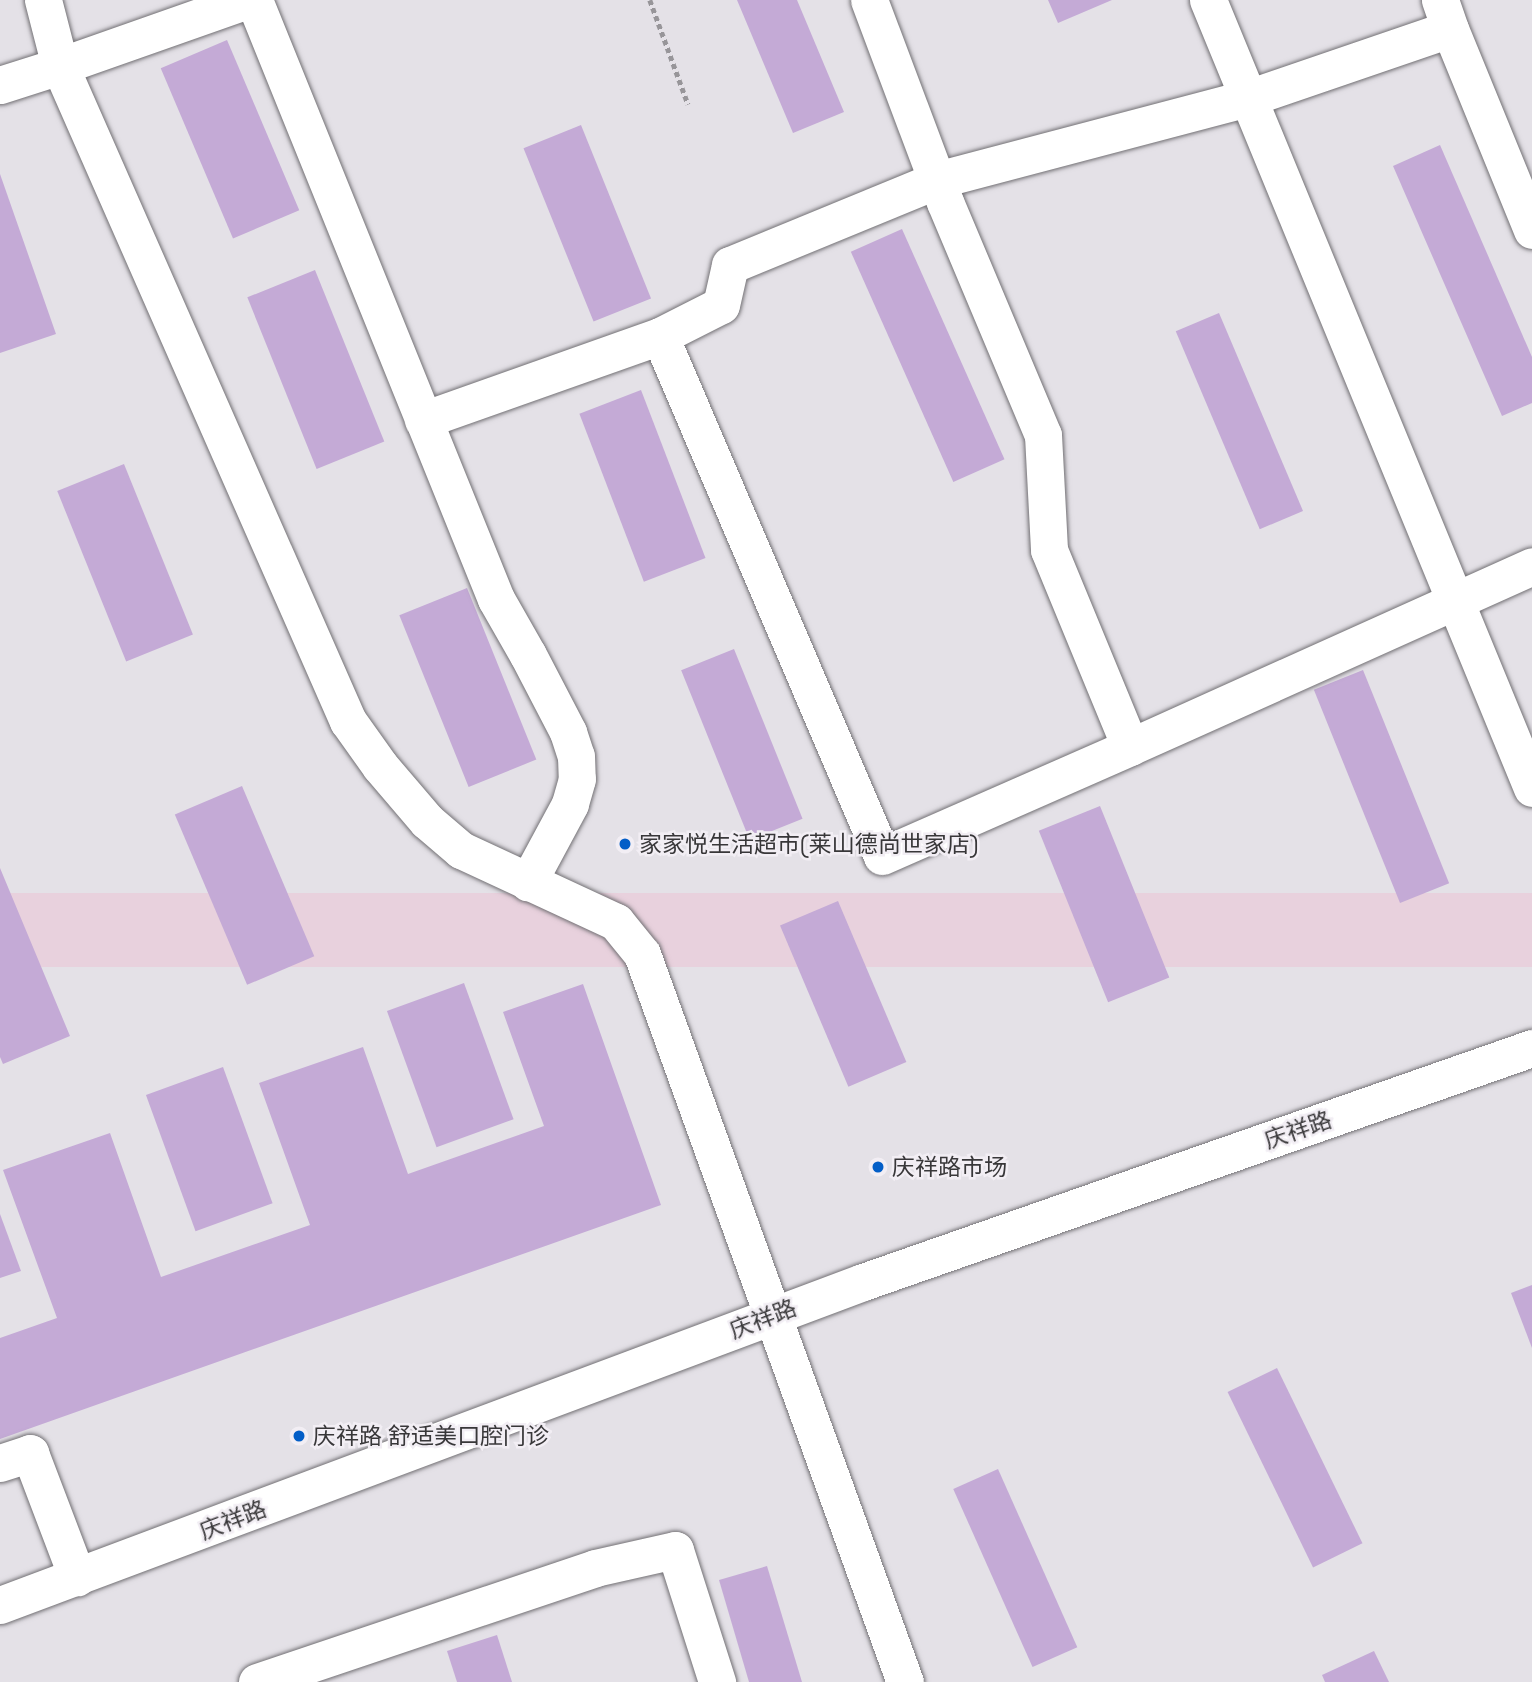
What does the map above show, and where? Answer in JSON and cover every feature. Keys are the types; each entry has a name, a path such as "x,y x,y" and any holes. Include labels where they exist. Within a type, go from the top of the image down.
{"street":[{"path":"43,0 60,66 348,721 427,821 461,850 616,922 642,954 905,1682"},
{"path":"0,85 247,0"},
{"path":"254,0 496,599 568,732 576,757 577,779 570,804 528,882"},
{"path":"869,0 937,180 1043,435 1049,550 1130,747"},
{"path":"1208,0 1532,788"},
{"path":"423,420 660,336 721,305 730,265 937,180 1248,98 1445,14 1532,230"},
{"path":"660,336 882,856 1532,566"},
{"name":"庆祥路","path":"0,1605 771,1317 1532,1048"},
{"path":"0,1463 30,1453 77,1577"},
{"path":"257,1682 595,1568 675,1550 717,1682"}],"path":[{"path":"650,0 688,104"}],"shaded area":[{"path":"0,893 1532,893 1532,967 0,967"}],"building":[{"path":"737,0 797,0 844,112 793,133"},
{"path":"1048,0 1112,0 1058,23"},
{"path":"227,40 299,210 233,238 161,68"},
{"path":"581,125 651,298 594,322 524,148"},
{"path":"1440,145 1532,357 1532,403 1502,416 1393,166"},
{"path":"0,174 56,334 0,353"},
{"path":"902,229 1004,459 953,482 851,252"},
{"path":"315,270 384,442 317,469 247,297"},
{"path":"1219,313 1303,511 1260,529 1176,331"},
{"path":"641,390 706,558 644,582 579,414"},
{"path":"124,464 193,635 126,662 57,491"},
{"path":"467,588 536,760 469,787 399,615"},
{"path":"734,649 803,819 750,840 681,670"},
{"path":"1363,670 1449,883 1400,903 1314,690"},
{"path":"242,786 314,956 247,985 175,815"},
{"path":"1100,806 1169,978 1108,1002 1039,831"},
{"path":"0,868 70,1036 3,1064 0,1057"},
{"path":"838,901 906,1062 848,1087 780,926"},
{"path":"464,983 514,1119 437,1147 387,1011"},
{"path":"583,984 661,1205 0,1439 0,1338 57,1318 3,1170 110,1133 161,1277 310,1225 259,1083 363,1047 408,1174 544,1126 503,1012"},
{"path":"223,1067 273,1203 196,1231 146,1095"},
{"path":"0,1214 21,1271 0,1278"},
{"path":"1532,1285 1532,1348 1511,1293"},
{"path":"1277,1368 1362,1543 1313,1567 1228,1392"},
{"path":"998,1469 1077,1647 1033,1667 953,1489"},
{"path":"767,1566 802,1682 749,1682 719,1580"},
{"path":"497,1635 512,1682 457,1682 447,1651"},
{"path":"1374,1651 1389,1682 1325,1682 1322,1675"}],"place":[{"name":"家家悦生活超市(莱山德尚世家店)","path":"625,844"},
{"name":"庆祥路市场","path":"878,1167"},
{"name":"庆祥路 舒适美口腔门诊","path":"299,1436"}]}
